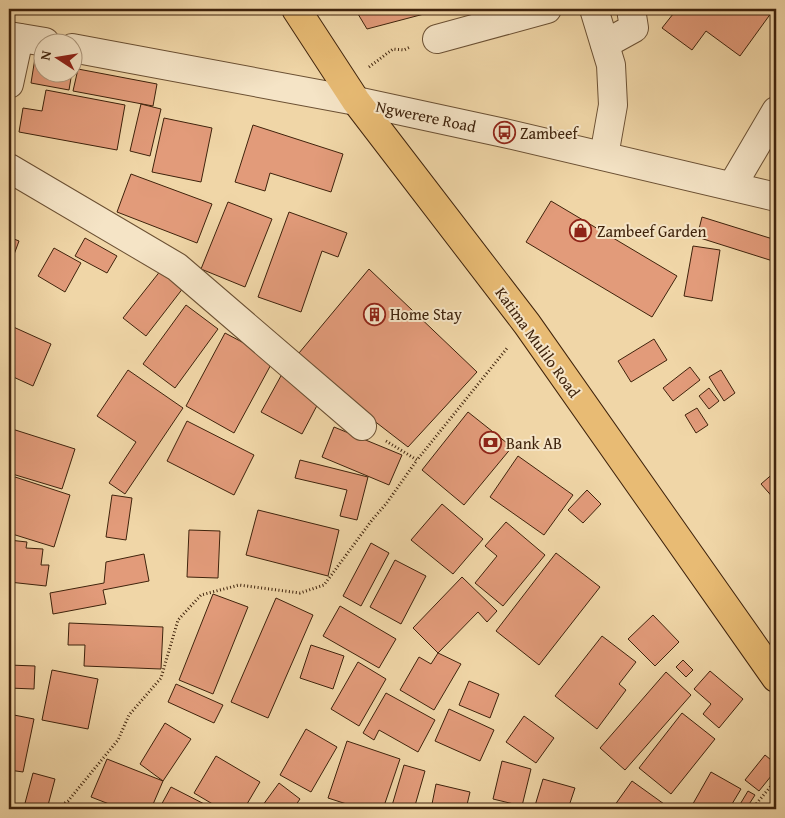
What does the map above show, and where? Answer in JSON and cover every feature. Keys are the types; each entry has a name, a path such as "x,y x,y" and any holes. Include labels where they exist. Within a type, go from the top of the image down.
{"main road":[{"name":"Katima Mulilo Road","path":"296,9 356,101 527,324 776,678"}],"street":[{"path":"437,38 547,9"},
{"path":"594,9 612,65 613,105 604,156"},
{"path":"605,44 634,28 631,9"},
{"path":"9,84 24,39"},
{"name":"Ngwerere Road","path":"82,50 356,101 604,156 776,197"},
{"path":"732,186 776,111"},
{"path":"9,168 177,267 362,426"}],"path":[{"path":"367,68 393,49 404,50 413,45 437,38"},
{"path":"56,809 68,801 118,740 129,715 161,678 178,620 201,596 239,585 300,593 324,585 417,460 527,324"},
{"path":"362,426 417,460"},
{"path":"752,809 776,780"}],"building":[{"path":"355,9 443,9 367,29"},
{"path":"677,9 774,9 740,56 706,31 692,50 662,28"},
{"path":"82,70 157,84 153,106 73,91 75,82 82,82"},
{"path":"32,77 32,82 70,82 69,90 31,83"},
{"path":"46,90 125,105 117,150 19,132 23,108 42,111"},
{"path":"141,104 161,109 150,156 130,151"},
{"path":"164,118 212,128 201,182 152,172"},
{"path":"253,125 343,154 331,192 270,173 265,191 235,182"},
{"path":"131,174 212,204 197,243 117,212"},
{"path":"551,201 677,276 652,317 526,242"},
{"path":"228,202 272,219 245,287 201,269"},
{"path":"289,212 347,233 338,257 322,251 301,312 258,297"},
{"path":"702,217 776,240 776,262 697,237"},
{"path":"9,237 19,241 12,260 9,259"},
{"path":"85,238 117,256 107,273 75,256"},
{"path":"693,246 720,250 712,301 684,296"},
{"path":"54,248 81,263 65,292 38,276"},
{"path":"165,265 187,283 146,336 123,318"},
{"name":"Home Stay","path":"369,269 477,372 408,447 294,359"},
{"path":"186,305 218,329 175,388 143,364"},
{"path":"9,325 51,344 33,386 9,375"},
{"path":"225,333 274,359 234,433 186,406"},
{"path":"654,339 667,360 631,382 618,361"},
{"path":"690,367 700,380 673,401 663,388"},
{"path":"128,370 183,408 125,494 109,483 136,442 97,416"},
{"path":"721,370 735,393 724,401 709,377"},
{"path":"282,374 322,396 302,434 261,412"},
{"path":"709,388 719,401 709,409 699,396"},
{"path":"697,408 708,425 696,433 685,415"},
{"path":"468,412 512,447 464,505 422,470"},
{"path":"187,421 254,455 234,495 167,461"},
{"path":"334,427 402,455 389,485 322,457"},
{"path":"9,428 75,449 62,489 9,473"},
{"path":"518,456 573,495 544,535 490,497"},
{"path":"300,460 368,477 357,520 340,516 347,490 295,478"},
{"path":"776,471 776,501 761,484"},
{"path":"9,475 70,495 54,547 9,533"},
{"path":"587,490 601,504 583,523 568,510"},
{"path":"112,495 132,498 126,540 106,537"},
{"path":"442,504 483,539 453,574 411,540"},
{"path":"258,510 339,530 328,576 246,555"},
{"path":"506,522 545,555 503,606 475,583 497,556 485,546"},
{"path":"189,530 220,531 218,578 187,577"},
{"path":"9,540 27,542 26,548 43,549 41,565 49,565 46,586 9,582"},
{"path":"371,543 389,553 361,606 343,596"},
{"path":"556,553 600,587 539,665 496,631"},
{"path":"144,554 149,581 103,590 106,604 53,614 50,593 104,583 106,562"},
{"path":"395,560 426,576 401,624 370,607"},
{"path":"462,577 497,611 487,622 478,612 438,653 413,628"},
{"path":"213,594 248,607 213,694 179,680"},
{"path":"276,598 313,615 268,718 231,702"},
{"path":"340,606 396,639 379,668 323,636"},
{"path":"653,615 679,642 655,666 628,639"},
{"path":"69,623 163,627 161,669 84,666 85,645 68,645"},
{"path":"602,636 636,662 619,684 626,690 597,729 555,696"},
{"path":"311,645 344,656 333,689 300,678"},
{"path":"438,653 461,664 434,710 400,690 419,657 431,664"},
{"path":"683,660 693,670 686,677 676,667"},
{"path":"358,662 386,679 359,726 331,709"},
{"path":"9,665 35,666 34,689 9,688"},
{"path":"52,670 98,679 88,729 42,720"},
{"path":"710,671 743,699 719,728 703,714 711,704 694,689"},
{"path":"666,672 691,695 625,770 600,748"},
{"path":"469,681 499,694 490,718 459,705"},
{"path":"176,684 223,705 214,723 168,702"},
{"path":"386,693 435,720 418,752 379,730 374,740 363,733"},
{"path":"449,709 494,730 480,761 435,741"},
{"path":"682,713 715,739 671,794 639,768"},
{"path":"9,714 34,719 23,772 9,770"},
{"path":"524,716 554,738 536,763 506,742"},
{"path":"165,723 191,739 163,781 140,764"},
{"path":"306,729 337,747 311,792 280,775"},
{"path":"347,741 400,759 383,809 362,809 328,798"},
{"path":"765,755 776,764 776,770 759,791 745,780"},
{"path":"216,756 260,782 244,809 221,809 194,793"},
{"path":"107,759 163,781 151,809 122,809 91,797"},
{"path":"502,761 531,769 522,806 493,799"},
{"path":"404,765 425,771 414,809 391,809"},
{"path":"711,772 741,789 729,809 690,809"},
{"path":"33,773 55,779 47,809 24,807"},
{"path":"543,779 575,788 568,809 534,809"},
{"path":"632,781 671,809 612,809"},
{"path":"279,783 300,799 293,809 260,809"},
{"path":"436,784 470,792 466,809 431,809"},
{"path":"171,787 214,809 159,809"},
{"path":"748,791 755,795 746,809 744,809 739,806"}],"place":[{"name":"Zambeef","path":"504,133"},
{"name":"Zambeef Garden","path":"581,231"},
{"name":"Home Stay","path":"374,314"},
{"name":"Bank AB","path":"490,443"}]}
